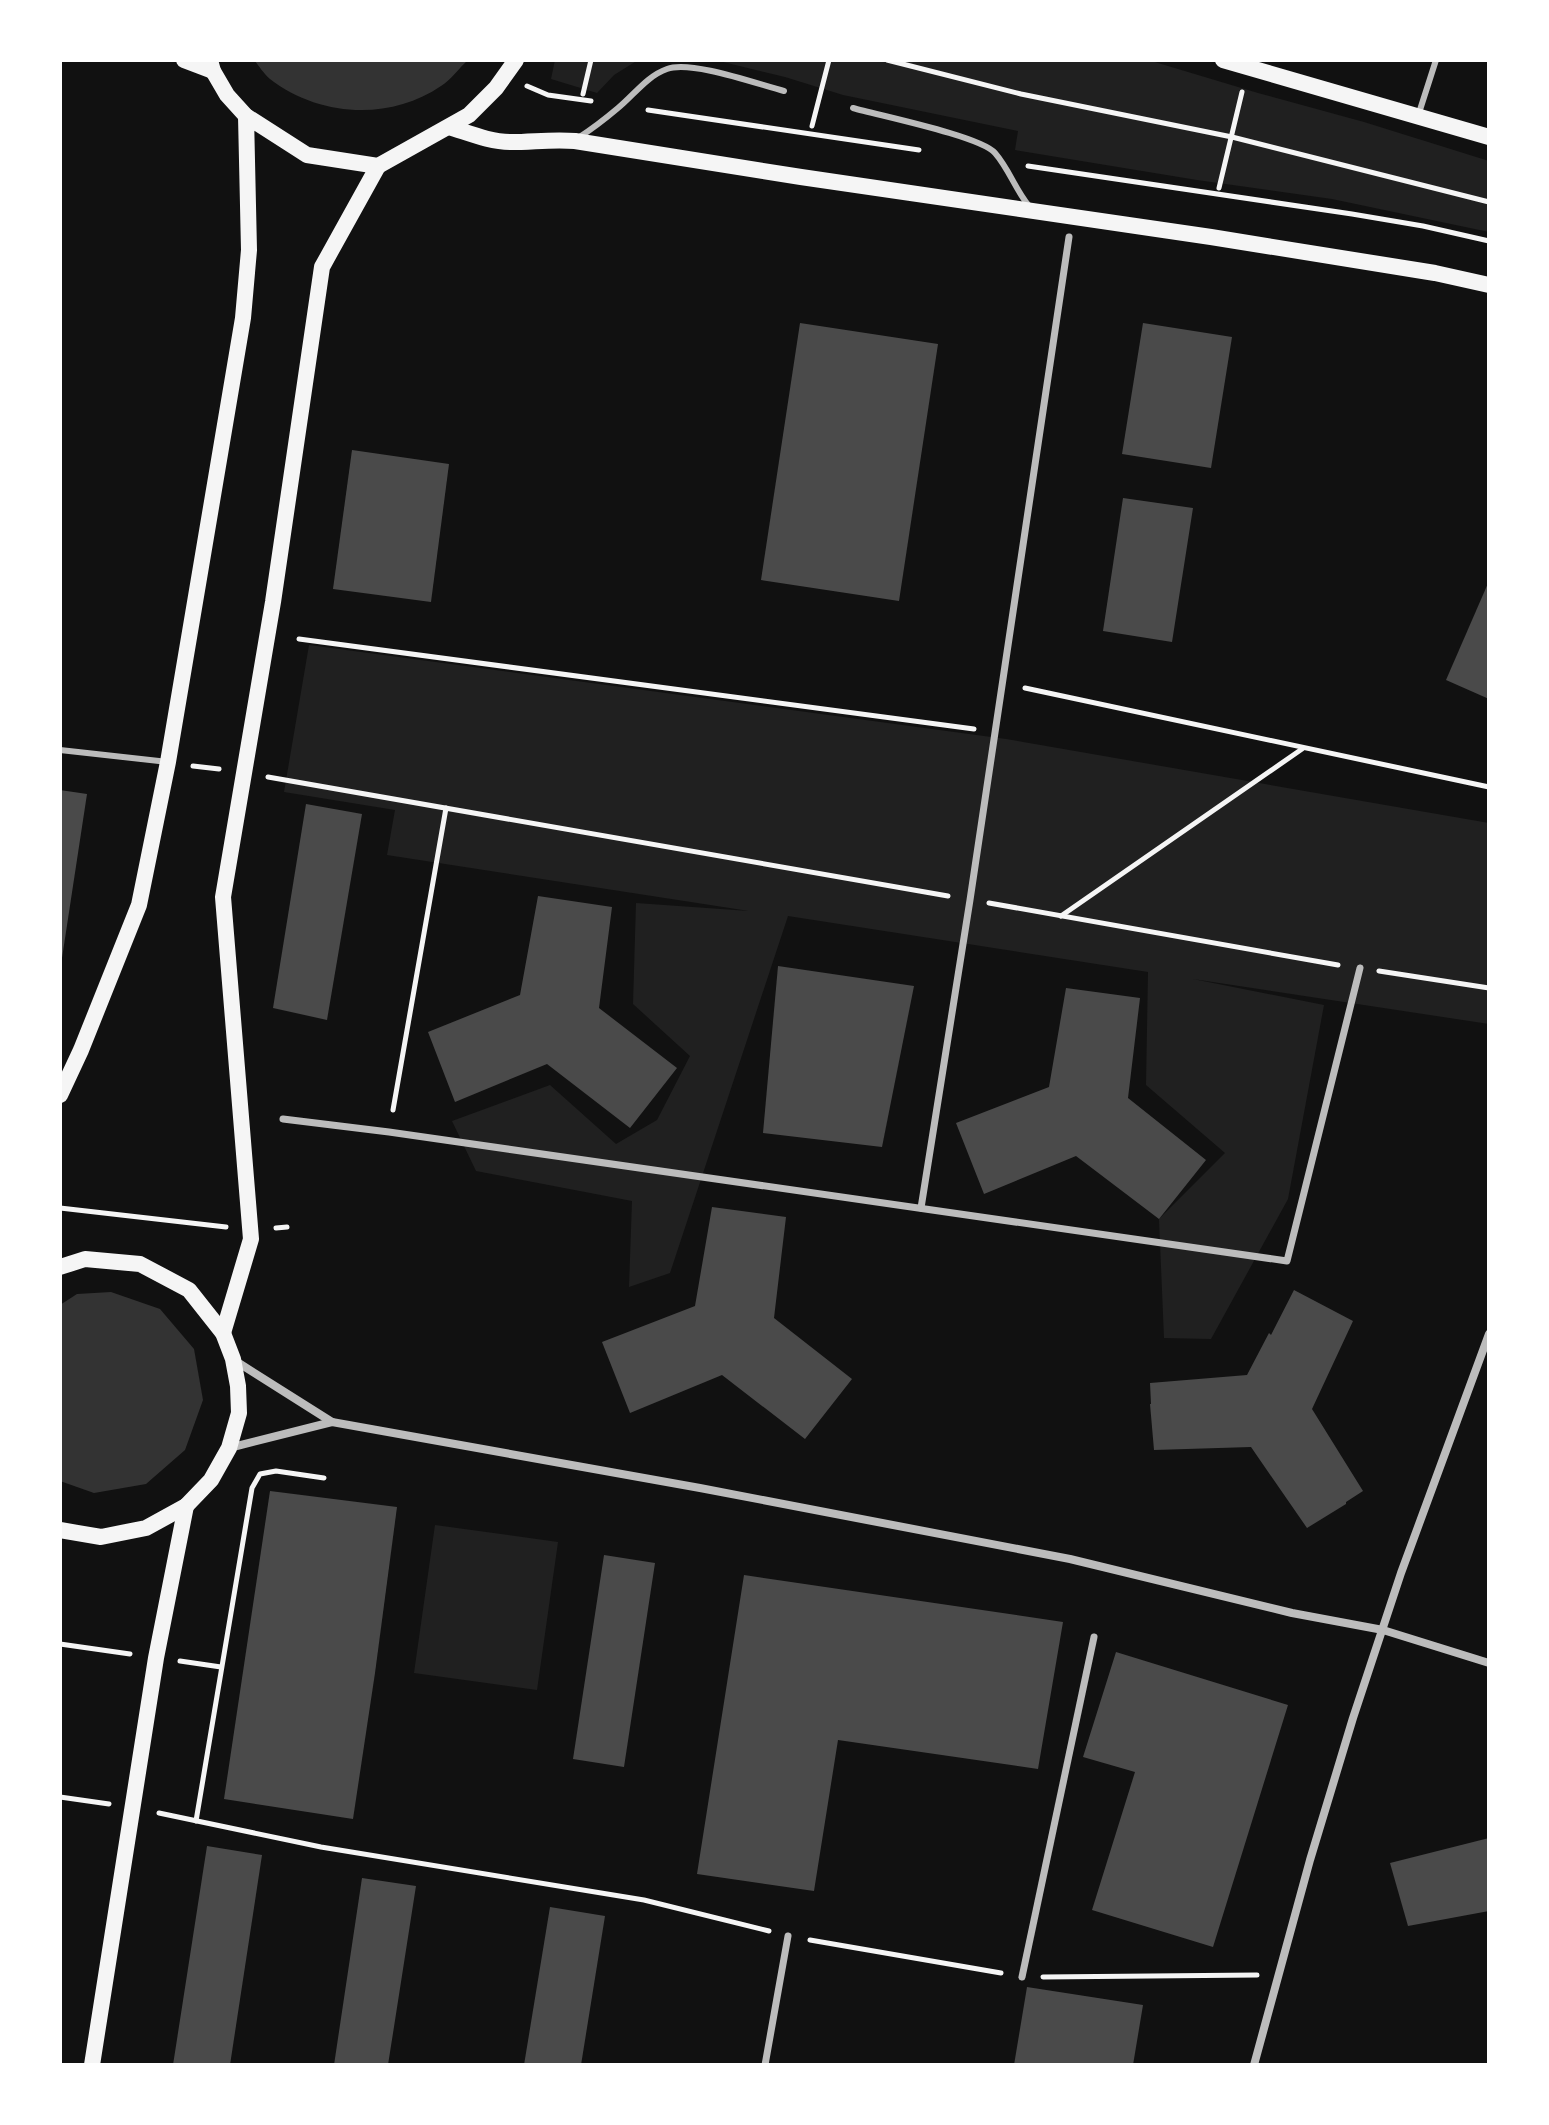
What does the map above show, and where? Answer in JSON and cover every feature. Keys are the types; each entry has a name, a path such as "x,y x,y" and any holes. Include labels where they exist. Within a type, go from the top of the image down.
{"main road":[{"path":"184,60 211,66 227,95 246,116 307,155 378,166"},
{"path":"223,1333 251,1239 223,897 273,602 322,267 378,166 469,115 506,76 516,60"},
{"path":"1223,60 1489,137"},
{"path":"60,1095 139,905 168,762 243,318 249,250 246,116"},
{"path":"449,127 498,141 575,141 1435,273 1489,285"},
{"path":"60,1267 85,1259 140,1264 189,1290 223,1333 233,1359 239,1413 229,1448 211,1480 186,1506 146,1528 101,1537 60,1530"},
{"path":"92,2065 156,1658 186,1506"}],"street":[{"path":"921,1208 1069,237"},
{"path":"283,1119 1287,1261 1360,968"},
{"path":"1254,2065 1353,1718 1401,1573 1489,1334"},
{"path":"233,1359 332,1422 1070,1559 1292,1613 1383,1630 1489,1663"},
{"path":"229,1448 332,1422"},
{"path":"1022,1977 1094,1637"},
{"path":"765,2065 788,1936"}],"lane":[{"path":"1418,116 1436,60"},
{"path":"575,141 650,78 667,69 693,67 784,91"},
{"path":"853,108 964,137 989,148 1033,211"},
{"path":"60,750 168,762"}],"path":[{"path":"583,94 591,60"},
{"path":"812,126 829,60"},
{"path":"887,60 1021,94 1232,137 1489,202"},
{"path":"506,76 548,95 596,102"},
{"path":"1219,188 1245,79"},
{"path":"640,109 920,150"},
{"path":"1018,165 1352,214 1489,241"},
{"path":"299,639 995,732"},
{"path":"1001,683 1489,787"},
{"path":"1061,916 1303,749"},
{"path":"168,762 244,772 1489,988"},
{"path":"389,1132 446,808"},
{"path":"60,1208 250,1230"},
{"path":"196,1821 252,1488 260,1474 276,1471 324,1478"},
{"path":"60,1797 133,1808 321,1847 644,1900 788,1936 1022,1977 1278,1975"}],"shaded area":[{"path":"254,60 468,60 445,83 421,97 400,105 355,110 310,101 289,92 270,79"},
{"path":"555,60 638,60 614,75 597,93 551,79"},
{"path":"715,60 1148,60 1489,161 1489,232 1332,199 1015,150 1018,131 843,95"},
{"path":"309,645 1006,739 1489,823 1489,1024 1193,979 1324,1005 1288,1199 1211,1339 1164,1338 1159,1219 1225,1153 1146,1085 1148,972 788,916 670,1273 629,1287 632,1201 476,1171 452,1121 550,1085 616,1144 657,1120 690,1056 633,1004 636,903 749,911 387,855 395,810 284,792"},
{"path":"111,1292 160,1309 194,1349 203,1400 185,1450 146,1484 94,1493 60,1481 60,1305 77,1294"},
{"path":"435,1525 558,1542 537,1690 414,1673"}],"building":[{"path":"800,323 938,344 899,601 761,580"},
{"path":"1143,323 1232,337 1211,468 1122,454"},
{"path":"352,450 449,464 431,602 333,589"},
{"path":"1123,498 1193,508 1172,642 1103,631"},
{"path":"1489,581 1489,699 1446,680"},
{"path":"60,790 87,794 62,958 60,958"},
{"path":"306,804 362,814 327,1020 273,1008"},
{"path":"538,896 612,907 599,1008 677,1068 630,1128 547,1064 455,1102 428,1032 520,995"},
{"path":"778,966 914,986 882,1147 763,1133"},
{"path":"1066,988 1140,998 1128,1098 1206,1160 1159,1219 1076,1156 984,1194 956,1123 1049,1087"},
{"path":"712,1207 786,1217 774,1318 852,1379 805,1439 722,1375 630,1413 602,1342 695,1306"},
{"path":"1294,1290 1353,1321 1312,1409 1363,1491 1307,1528 1251,1447 1154,1450 1150,1404 1150,1383 1247,1375"},
{"path":"270,1491 397,1507 353,1819 224,1799"},
{"path":"604,1555 655,1563 624,1767 573,1759"},
{"path":"744,1575 1063,1622 1038,1769 838,1740 814,1891 697,1874"},
{"path":"1116,1652 1288,1705 1213,1947 1092,1910 1135,1772 1083,1757"},
{"path":"1489,1838 1489,1911 1408,1926 1390,1863"},
{"path":"207,1846 262,1855 230,2065 173,2065"},
{"path":"362,1878 416,1886 388,2065 334,2065"},
{"path":"550,1907 605,1916 581,2065 524,2065"},
{"path":"1027,1987 1143,2005 1133,2065 1014,2065"}]}
